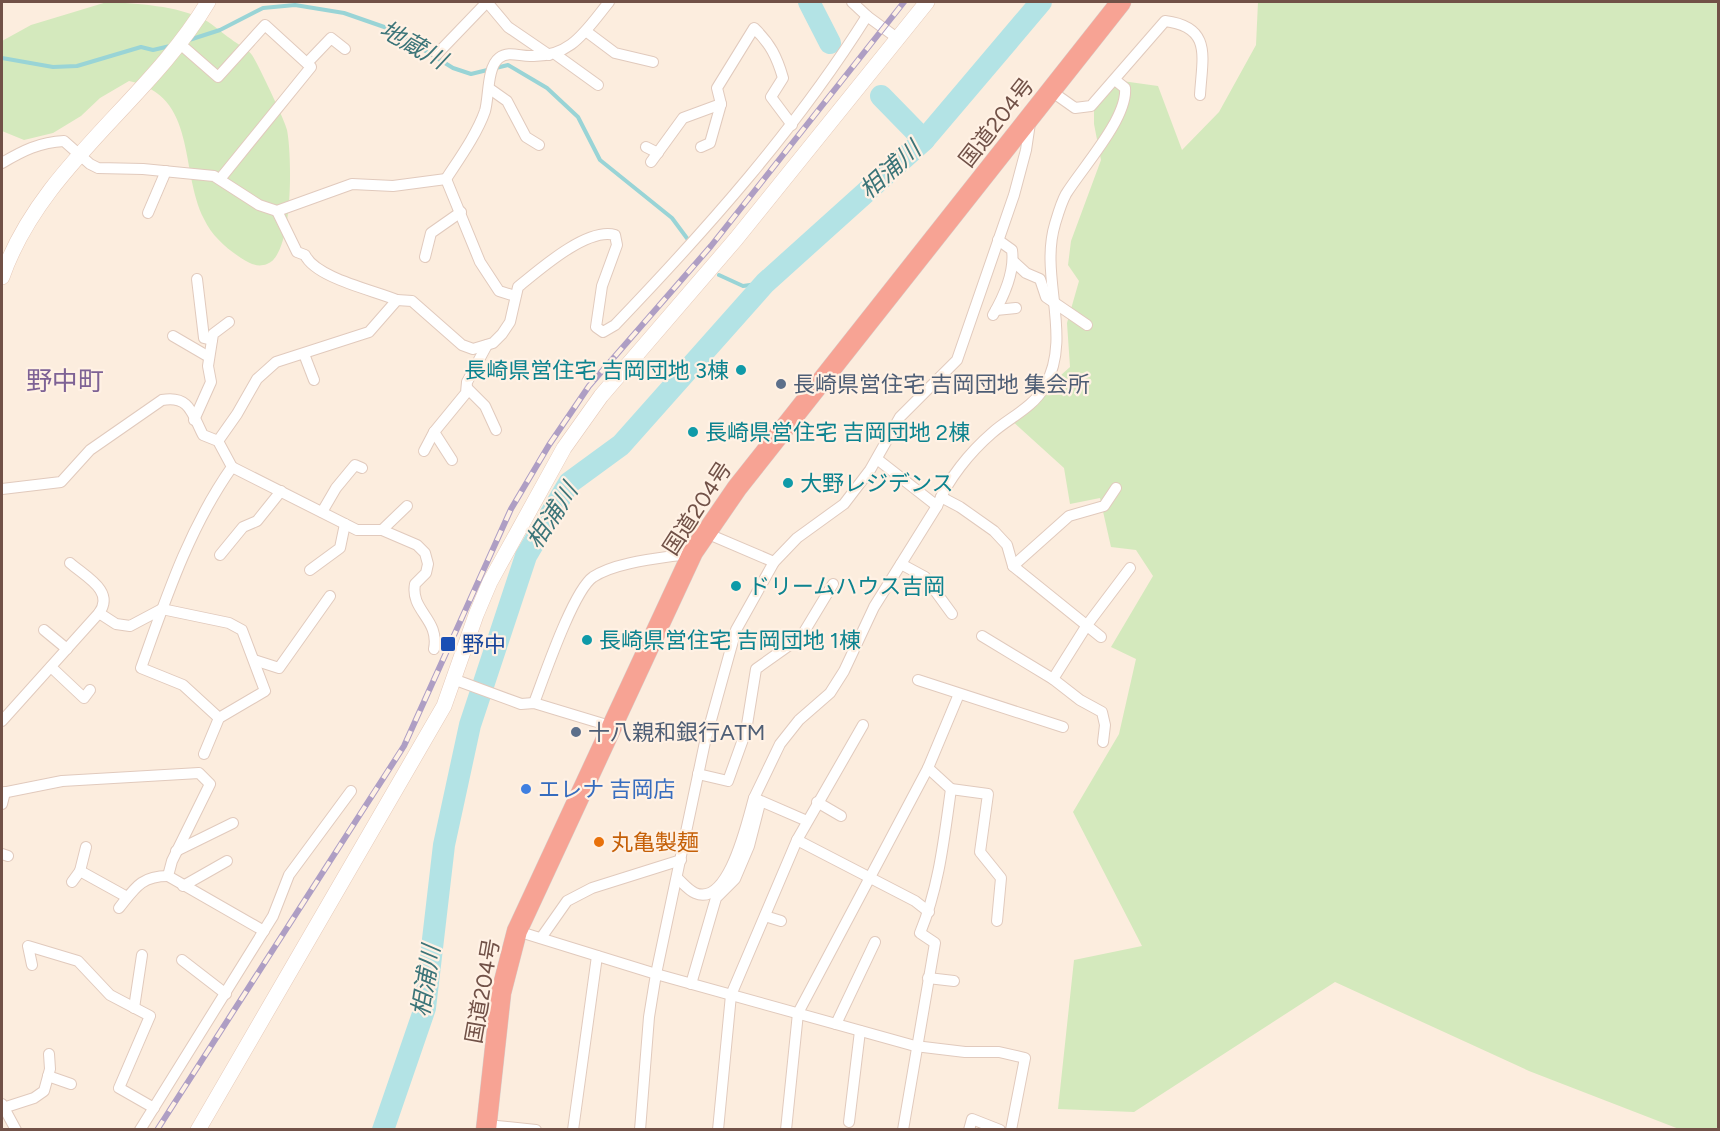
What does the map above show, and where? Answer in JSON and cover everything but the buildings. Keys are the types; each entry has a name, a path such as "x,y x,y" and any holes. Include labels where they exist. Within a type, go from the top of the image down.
{"highway":[{"name":"国道204号","path":"486,1127 501,993 517,931 610,726 693,552 736,488 1121,2"}],"street":[{"path":"2,278 10,254 31,214 80,154 179,43 208,2"},
{"path":"437,54 487,2 508,27 598,85"},
{"path":"446,179 484,113 493,64 499,57 509,54 530,57 552,54 587,32 609,2"},
{"path":"852,2 897,38"},
{"path":"424,451 434,432 466,393 467,382 488,345 502,334 510,322 518,287 586,239 607,233 615,235 617,245 603,286 596,327 603,332 615,325 679,258 792,125 829,77 867,16 867,2"},
{"path":"198,1130 444,706 490,582 564,448 602,396 736,239 927,2"},
{"path":"1051,90 1074,108 1084,109 1091,106 1165,21 1180,23 1195,31 1203,47 1200,95"},
{"path":"179,43 218,77 265,25 311,67 220,179"},
{"path":"701,147 710,143 721,104 717,88 754,25 769,42 783,78 771,97 792,125"},
{"path":"587,32 615,53 653,62"},
{"path":"307,63 331,38 345,49"},
{"path":"677,878 695,893 703,894 713,891 736,860 739,831 756,803 780,744 800,720 830,693 844,671 874,607 939,501 945,486 990,435 1036,402 1047,383 1055,361 1058,338 1050,261 1054,227 1064,196 1110,129 1126,99 1125,88 1115,80"},
{"path":"490,89 507,101 526,137 539,145"},
{"path":"292,90 301,98"},
{"path":"646,147 654,157 683,118 721,104"},
{"path":"640,1130 649,1017 656,974 698,774 736,630 774,562 797,538 844,504 877,459 900,417 957,360 1014,195 1026,150 1031,117"},
{"path":"2,163 22,151 49,142 64,141 90,164 98,168 214,176 258,205 277,211 352,184 393,186 446,179"},
{"path":"148,213 166,171"},
{"path":"446,179 480,262 499,291 515,296"},
{"path":"277,211 297,252 305,255 310,264 359,287 397,300 412,301 462,345 473,349 488,345"},
{"path":"425,257 432,233 461,212"},
{"path":"998,240 1012,250 1014,262 995,312 1016,308"},
{"path":"1014,262 1026,273 1040,279 1046,297 1087,325"},
{"path":"197,279 204,338 212,340"},
{"path":"218,441 257,379 276,362 369,332 397,300"},
{"path":"194,420 211,382 208,366 213,334 229,322"},
{"path":"173,336 209,357"},
{"path":"304,354 314,380"},
{"path":"467,388 485,406 496,430"},
{"path":"2,489 61,482 90,450 162,400 176,398 186,403 203,435 218,441 232,467 357,530 382,530 417,545 424,553 428,564 426,573 415,584 413,593 415,601 430,621 436,638 434,649"},
{"path":"434,432 452,460"},
{"path":"877,459 939,501 960,507 994,531 1007,544 1013,566 1101,637"},
{"path":"322,512 336,488 355,465 362,468"},
{"path":"219,718 183,685 141,668 187,543 210,498 232,467"},
{"path":"1013,566 1069,516 1104,506 1116,488"},
{"path":"220,555 235,544 243,527 257,521 281,491"},
{"path":"382,530 407,506"},
{"path":"310,570 340,548 345,524"},
{"path":"706,533 774,562"},
{"path":"534,703 562,627 591,578 609,570 693,552"},
{"path":"2,721 105,606 105,597 100,588 70,563"},
{"path":"901,564 926,577 952,614"},
{"path":"1053,679 1087,625 1130,568"},
{"path":"698,774 728,781 746,731 756,669 801,637 833,585"},
{"path":"254,660 279,668 330,596"},
{"path":"99,614 116,624 130,626 162,609 229,623 242,630 265,691 219,718 204,754"},
{"path":"44,630 67,649"},
{"path":"982,636 1102,712 1105,725 1103,742"},
{"path":"51,667 84,698 90,690"},
{"path":"453,679 521,704 534,703 610,726"},
{"path":"918,680 1063,728"},
{"path":"786,1130 798,1013 928,768 959,694"},
{"path":"718,1130 731,995 797,840 863,725"},
{"path":"928,768 951,789 988,794 980,852 1001,878 997,921"},
{"path":"2,804 3,793 62,781 199,773 210,784 176,851 168,876"},
{"path":"903,1130 915,1046 935,943 920,933 929,912 940,867 951,789"},
{"path":"140,1130 273,916 289,874 351,791"},
{"path":"817,802 841,816"},
{"path":"756,803 807,821"},
{"path":"691,984 716,898 735,879 749,846 756,803"},
{"path":"176,851 233,823"},
{"path":"797,840 915,902 929,912"},
{"path":"72,882 80,871 86,847"},
{"path":"541,938 567,901 592,888 681,860"},
{"path":"183,886 227,861"},
{"path":"80,871 127,897"},
{"path":"119,908 137,885 153,876 168,876 226,907 264,931"},
{"path":"765,916 782,921"},
{"path":"517,931 656,974 915,1046 965,1052 999,1052 1025,1058 1011,1130"},
{"path":"836,1024 875,942"},
{"path":"32,965 28,946 78,961 110,995 150,1016 120,1088 154,1108"},
{"path":"134,1008 142,954"},
{"path":"573,1130 597,956"},
{"path":"182,960 226,994"},
{"path":"928,978 954,981"},
{"path":"849,1122 860,1031"},
{"path":"16,1130 2,1106 34,1098 44,1091 48,1076 49,1053"},
{"path":"48,1076 71,1083"},
{"path":"969,1130 972,1119 1000,1130"},
{"path":"486,1127 536,1130"}],"green space":[{"path":"107,2 157,6 194,15 212,24 252,55 282,116 289,142 290,181 287,224 276,257 267,264 256,265 244,260 225,246 211,231 196,199 183,137 176,118 166,102 151,89 129,81 100,98 81,116 53,133 24,140 2,131 2,41 31,25"},
{"path":"1258,2 1718,2 1718,1129 1679,1129 1529,1071 1335,982 1134,1112 1058,1109 1074,960 1142,946 1073,812 1119,734 1136,659 1111,647 1153,576 1136,550 1111,547 1100,498 1070,504 1064,468 1011,420 1070,367 1067,323 1079,281 1068,265 1071,241 1101,160 1094,124 1094,97 1115,80 1158,86 1182,150 1219,112 1256,45"}],"waterway":[{"path":"809,2 830,43"},
{"name":"相浦川","path":"383,1130 425,1008 444,845 470,725 526,556 569,483 621,445 765,283 924,140 1041,2"},
{"name":"地蔵川","path":"189,40 220,30 263,8 295,5 344,13 390,29 453,68 471,74 508,65 547,88 578,117 600,160 672,218 689,241"},
{"name":"地蔵川","path":"2,58 53,67 77,66 141,47 153,50 170,46"},
{"path":"881,96 924,140"},
{"name":"地蔵川","path":"719,275 743,286 765,283"}],"railway":[{"path":"157,1130 404,746 511,509 549,445 589,386 711,246 904,2"}],"place":[{"name":"長崎県営住宅 吉岡団地 3棟","path":"741,370"},
{"name":"長崎県営住宅 吉岡団地 集会所","path":"781,384"},
{"name":"長崎県営住宅 吉岡団地 2棟","path":"693,432"},
{"name":"大野レジデンス","path":"788,483"},
{"name":"ドリームハウス吉岡","path":"736,586"},
{"name":"長崎県営住宅 吉岡団地 1棟","path":"587,640"},
{"name":"野中","path":"448,644"},
{"name":"十八親和銀行ATM","path":"576,732"},
{"name":"エレナ 吉岡店","path":"526,789"},
{"name":"丸亀製麺","path":"599,842"}],"district":[{"name":"野中町","path":"65,381"}]}
